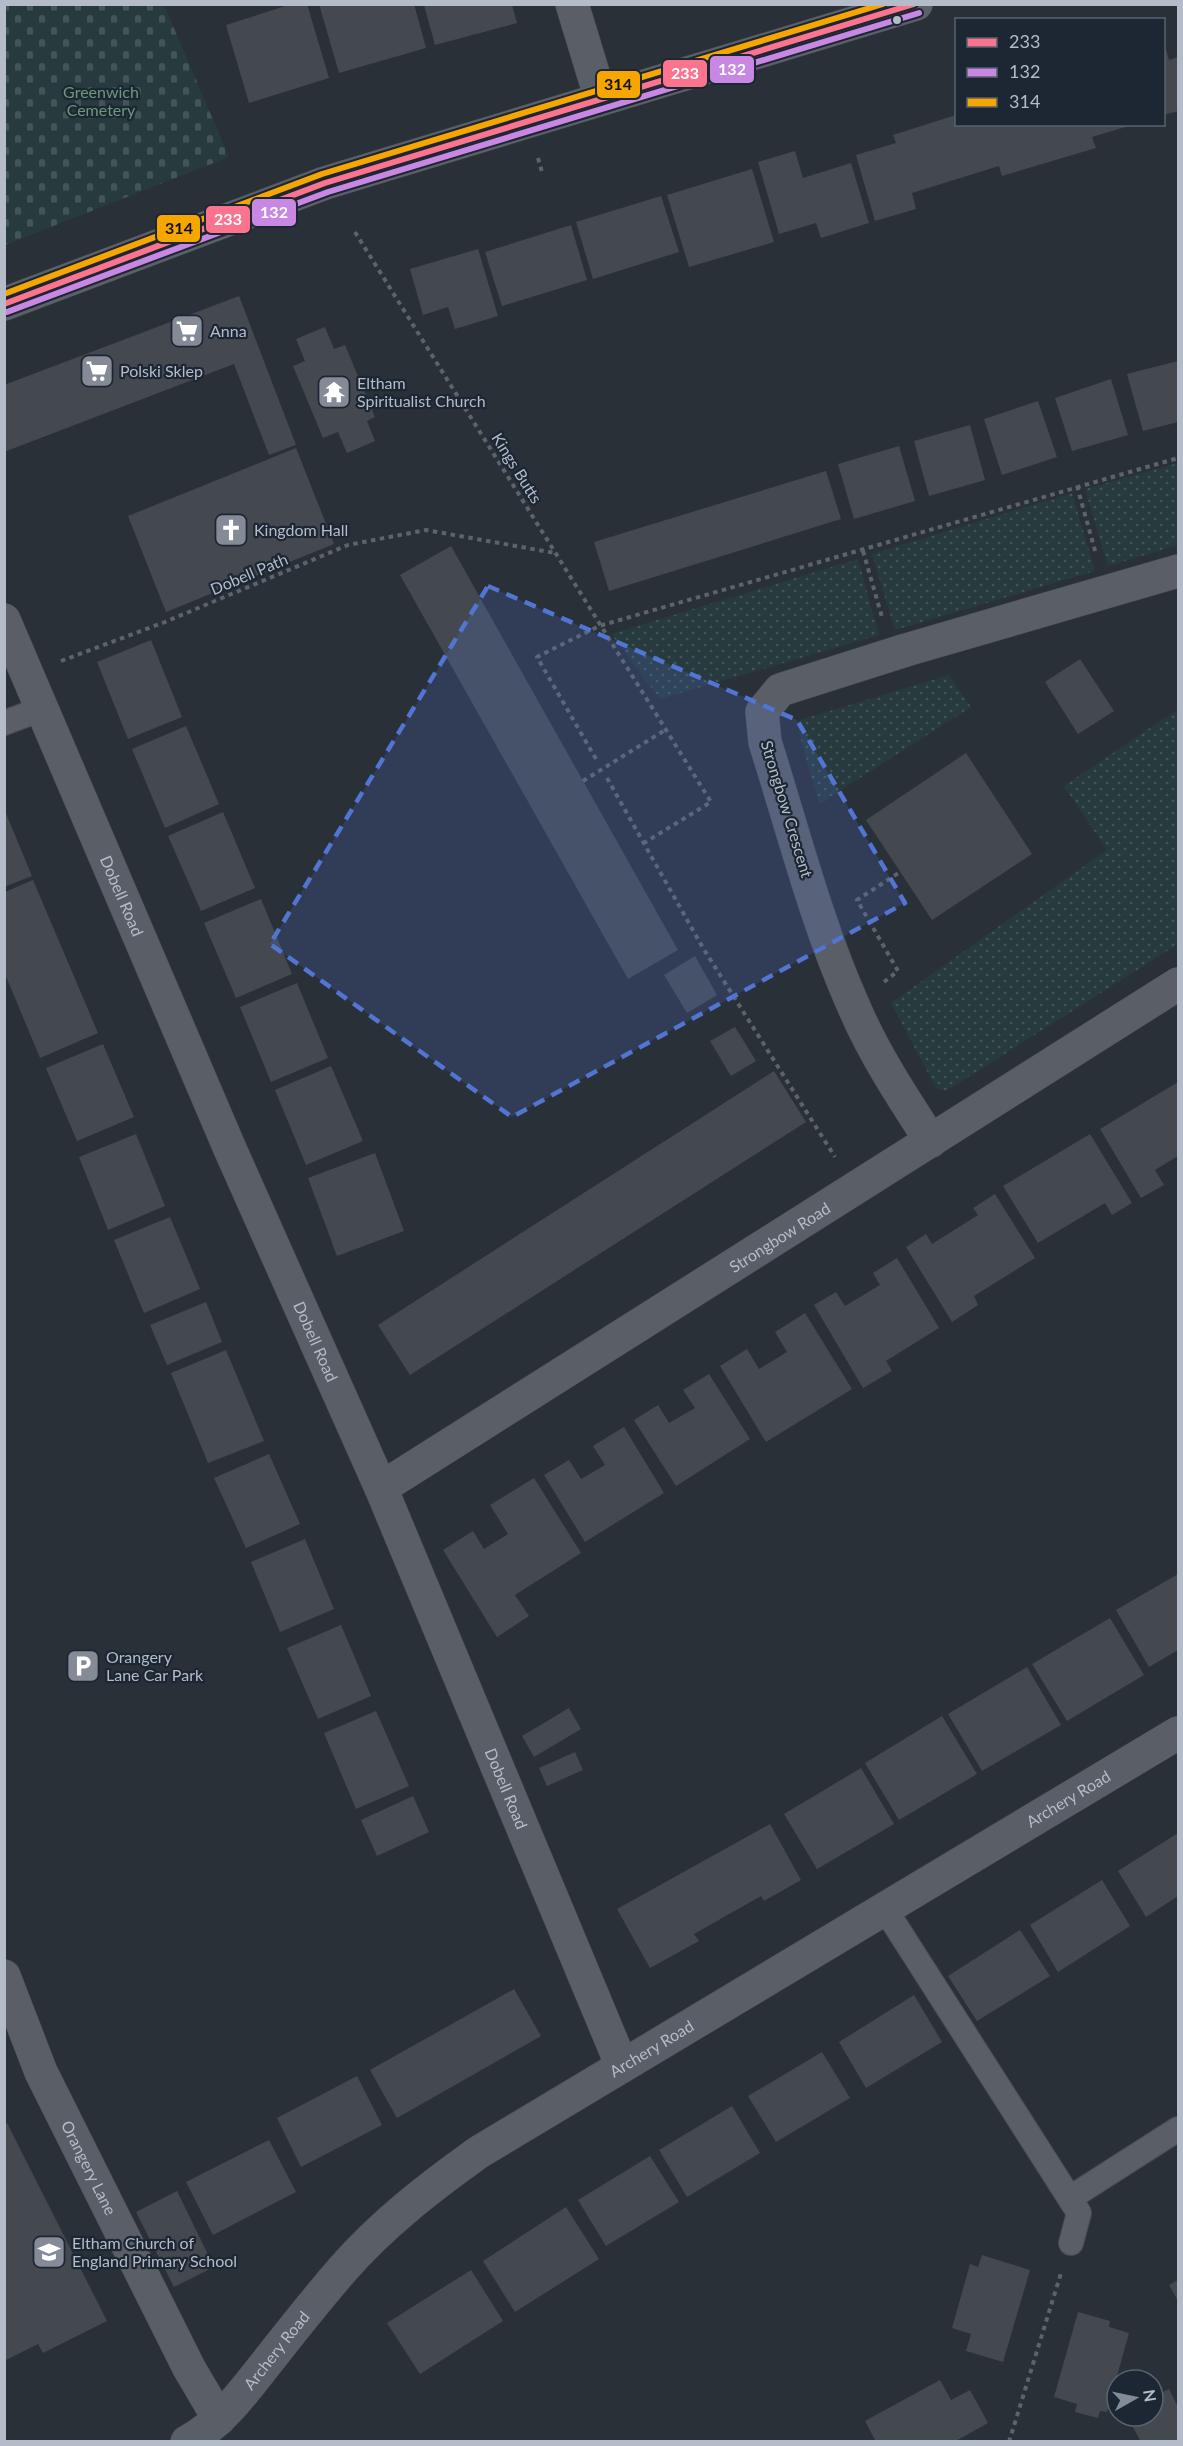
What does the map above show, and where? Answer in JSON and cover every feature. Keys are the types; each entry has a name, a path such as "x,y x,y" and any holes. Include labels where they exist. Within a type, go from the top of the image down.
{"main road":[{"path":"4,304 302,191 916,4"}],"street":[{"path":"572,4 601,99"},
{"name":"Strongbow Crescent","path":"932,1142 892,1081 854,1008 822,924 765,742 762,712 780,690 892,654 1179,571"},
{"name":"Dobell Road","path":"4,620 44,708 230,1149 381,1488 622,2066"},
{"name":"Strongbow Road","path":"381,1488 638,1328 1179,984"},
{"name":"Archery Road","path":"187,2442 219,2419 239,2398 343,2269 418,2196 479,2152 1179,1733"},
{"name":"Orangery Lane","path":"4,1976 41,2072 189,2368 219,2419"}],"lane":[{"path":"4,723 44,708"},
{"path":"885,1909 1079,2213 1071,2243"},
{"path":"1070,2198 1179,2129"}],"path":[{"name":"Kings Butts","path":"355,232 711,802 644,843"},
{"path":"596,759 537,657 599,626 1179,458"},
{"path":"1077,486 1107,592"},
{"name":"Dobell Path","path":"28,673 165,622 348,545 426,530 556,553"},
{"path":"863,551 892,654"},
{"path":"583,781 665,730"},
{"path":"607,777 703,948 855,1188"},
{"path":"854,1008 898,970 856,900 900,872"},
{"path":"1009,2442 1071,2243"}],"highlighted area":[{"path":"488,586 797,720 905,903 512,1117 270,944"}],"green space":[{"name":"Greenwich Cemetery","path":"5,4 164,5 229,157 5,245"},
{"path":"1178,463 1178,545 1108,566 1085,489"},
{"path":"1072,493 1095,571 895,630 872,554"},
{"path":"858,559 879,635 660,699 611,634"},
{"path":"949,675 971,707 819,804 798,729 800,720"},
{"path":"1178,709 1178,944 946,1091 936,1088 891,1003 1107,850 1064,786"}],"building":[{"path":"292,4 307,4 329,78 249,103 226,25"},
{"path":"319,4 414,4 426,48 339,73"},
{"path":"424,5 512,5 517,23 435,45"},
{"path":"1165,50 1169,60 1178,57 1178,111 1165,115"},
{"path":"955,115 955,126 1129,126 1092,137 1096,148 1002,176 999,166 912,193 916,209 875,221 856,155 896,143 893,135"},
{"path":"795,151 803,178 851,163 869,223 821,238 816,223 779,234 758,162"},
{"path":"752,169 774,242 689,267 667,195"},
{"path":"661,196 679,252 593,279 576,222"},
{"path":"571,225 587,280 502,306 485,252"},
{"path":"478,249 498,316 455,329 448,307 423,315 410,269"},
{"path":"239,296 296,445 269,455 234,364 4,452 4,385"},
{"name":"Eltham Spiritualist Church","path":"325,327 334,349 345,345 375,417 367,421 375,441 347,453 338,432 323,438 293,366 305,361 296,339"},
{"path":"1178,361 1178,422 1143,431 1127,374"},
{"path":"1111,379 1128,435 1072,451 1055,398"},
{"path":"1038,401 1057,457 1002,475 984,419"},
{"path":"970,425 985,480 929,496 914,441"},
{"path":"899,446 915,501 854,519 838,464"},
{"name":"Kingdom Hall","path":"296,448 334,544 166,612 128,516"},
{"path":"826,471 841,519 609,591 594,542"},
{"path":"451,546 678,950 628,979 400,575"},
{"path":"151,640 182,717 128,739 97,662"},
{"path":"1080,659 1114,711 1078,734 1045,682"},
{"path":"186,726 219,804 165,828 132,749"},
{"path":"966,753 1032,854 932,920 866,820"},
{"path":"5,811 32,876 4,887"},
{"path":"223,812 255,888 201,911 168,836"},
{"path":"33,880 98,1033 40,1058 5,974 5,892"},
{"path":"261,899 292,974 236,998 204,923"},
{"path":"695,956 717,995 687,1013 664,975"},
{"path":"297,983 328,1058 271,1082 240,1007"},
{"path":"735,1027 756,1061 731,1076 710,1041"},
{"path":"103,1044 134,1117 77,1141 46,1068"},
{"path":"331,1066 363,1141 306,1165 275,1090"},
{"path":"774,1071 806,1122 410,1375 378,1325"},
{"path":"1178,1082 1178,1156 1155,1170 1164,1185 1141,1198 1100,1129"},
{"path":"136,1134 165,1206 108,1230 79,1157"},
{"path":"1090,1134 1132,1203 1112,1215 1105,1203 1038,1243 1003,1186"},
{"path":"375,1153 404,1231 337,1256 308,1178"},
{"path":"995,1194 1035,1258 974,1296 978,1305 952,1322 906,1247 926,1234 932,1244 978,1215 973,1208"},
{"path":"170,1217 200,1289 144,1313 114,1240"},
{"path":"897,1258 939,1328 886,1361 892,1371 863,1388 814,1305 836,1292 845,1306 880,1285 873,1273"},
{"path":"206,1302 222,1342 167,1365 150,1325"},
{"path":"805,1313 852,1389 766,1442 720,1366 747,1349 759,1369 787,1352 775,1332"},
{"path":"226,1350 264,1441 208,1463 171,1373"},
{"path":"709,1374 750,1439 676,1486 634,1420 658,1405 669,1423 695,1408 683,1390"},
{"path":"624,1427 664,1493 585,1542 544,1475 569,1460 581,1479 605,1465 593,1446"},
{"path":"269,1454 300,1524 246,1548 214,1478"},
{"path":"534,1478 581,1553 515,1595 529,1616 497,1637 443,1550 473,1531 484,1549 508,1534 490,1505"},
{"path":"305,1539 334,1609 280,1632 251,1562"},
{"path":"1178,1574 1178,1650 1149,1667 1116,1610"},
{"path":"1110,1618 1144,1675 1067,1721 1032,1664"},
{"path":"341,1625 371,1696 318,1719 287,1648"},
{"path":"1027,1667 1061,1725 982,1771 948,1714"},
{"path":"569,1708 581,1729 534,1757 522,1736"},
{"path":"376,1711 409,1786 356,1809 324,1733"},
{"path":"942,1716 977,1774 899,1820 865,1763"},
{"path":"575,1752 583,1770 547,1786 539,1768"},
{"path":"861,1768 894,1824 817,1869 784,1814"},
{"path":"413,1796 429,1832 377,1856 361,1820"},
{"path":"770,1824 801,1880 764,1901 761,1896 694,1934 699,1941 650,1968 617,1909"},
{"path":"1178,1833 1178,1896 1146,1917 1118,1871"},
{"path":"1102,1880 1130,1926 1058,1972 1030,1925"},
{"path":"1020,1930 1050,1976 977,2021 948,1976"},
{"path":"514,1989 541,2036 397,2118 370,2070"},
{"path":"914,1995 942,2042 866,2088 839,2042"},
{"path":"822,2052 850,2098 776,2142 748,2096"},
{"path":"357,2076 382,2125 301,2167 277,2118"},
{"path":"732,2106 760,2153 687,2197 659,2150"},
{"path":"7,2123 107,2321 43,2353 38,2344 4,2361 4,2124"},
{"path":"269,2140 296,2192 213,2235 186,2182"},
{"path":"650,2156 679,2202 606,2246 578,2200"},
{"path":"177,2191 214,2267 174,2287 136,2212"},
{"path":"566,2207 599,2259 515,2312 483,2261"},
{"path":"982,2255 1030,2270 1003,2362 966,2351 971,2334 952,2328 970,2264 978,2267"},
{"path":"471,2270 503,2321 420,2374 387,2323"},
{"path":"1178,2280 1178,2301 1169,2285"},
{"path":"1078,2312 1110,2321 1109,2327 1129,2333 1119,2368 1105,2368 1105,2412 1100,2411 1098,2418 1075,2412 1077,2404 1054,2397"},
{"path":"940,2380 951,2400 970,2390 988,2423 954,2442 876,2442 865,2421"},
{"path":"1169,2389 1178,2407 1178,2442 1141,2442 1133,2428 1165,2428 1165,2391"}],"transit line":[{"name":"314","path":"4,294 322,174 883,4"},
{"name":"233","path":"4,304 325,183 914,4"},
{"name":"132","path":"7,312 328,192 919,13"}],"place":[{"name":"Anna","path":"187,331"},
{"name":"Polski Sklep","path":"97,371"},
{"name":"Eltham Spiritualist Church","path":"334,392"},
{"name":"Kingdom Hall","path":"231,530"},
{"name":"Orangery Lane Car Park","path":"83,1666"},
{"name":"Eltham Church of England Primary School","path":"49,2252"}]}
